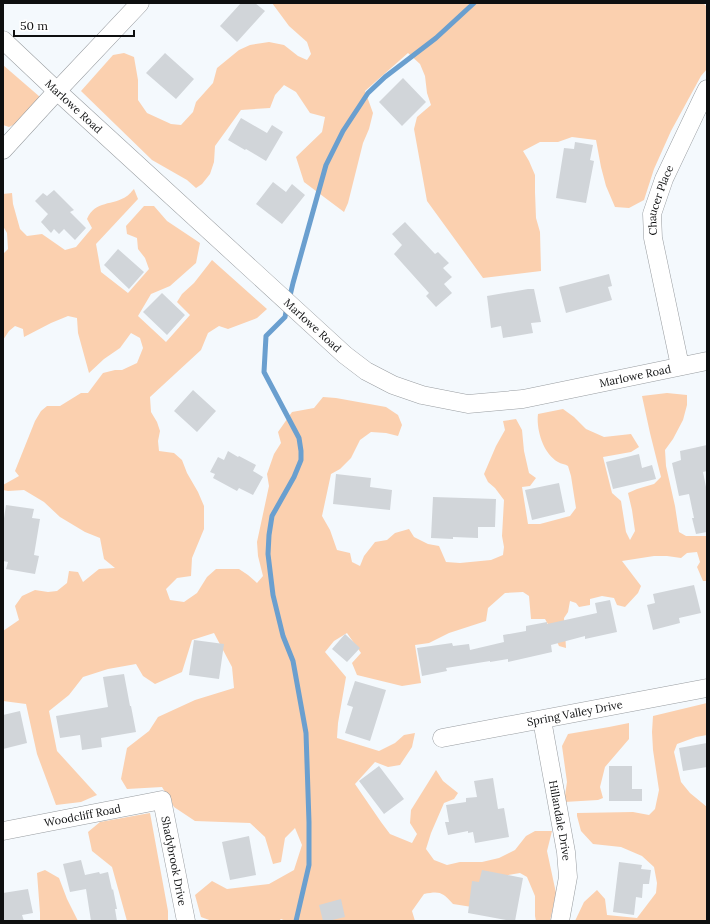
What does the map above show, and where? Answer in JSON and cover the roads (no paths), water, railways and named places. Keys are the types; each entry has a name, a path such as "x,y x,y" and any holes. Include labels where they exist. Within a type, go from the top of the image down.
{"street":[{"path":"3,150 140,3"},
{"name":"Marlowe Road","path":"3,40 345,355 366,371 393,385 422,395 468,404 524,400 707,361"},
{"name":"Chaucer Place","path":"680,366 653,238 652,214 664,179 707,89"},
{"name":"Spring Valley Drive","path":"442,738 707,688"},
{"name":"Hillandale Drive","path":"542,720 566,852 568,877 560,921"},
{"name":"Woodcliff Road","path":"3,831 162,800"},
{"name":"Shadybrook Drive","path":"162,800 186,921"}],"waterway":[{"path":"289,300 326,165 343,131 368,93 385,77 436,38 474,3"},
{"path":"287,307 285,317 266,336 264,372 299,438 301,451 301,460 294,477 272,516 268,554 273,595 283,636 293,661 306,733 309,865 296,921"}]}
